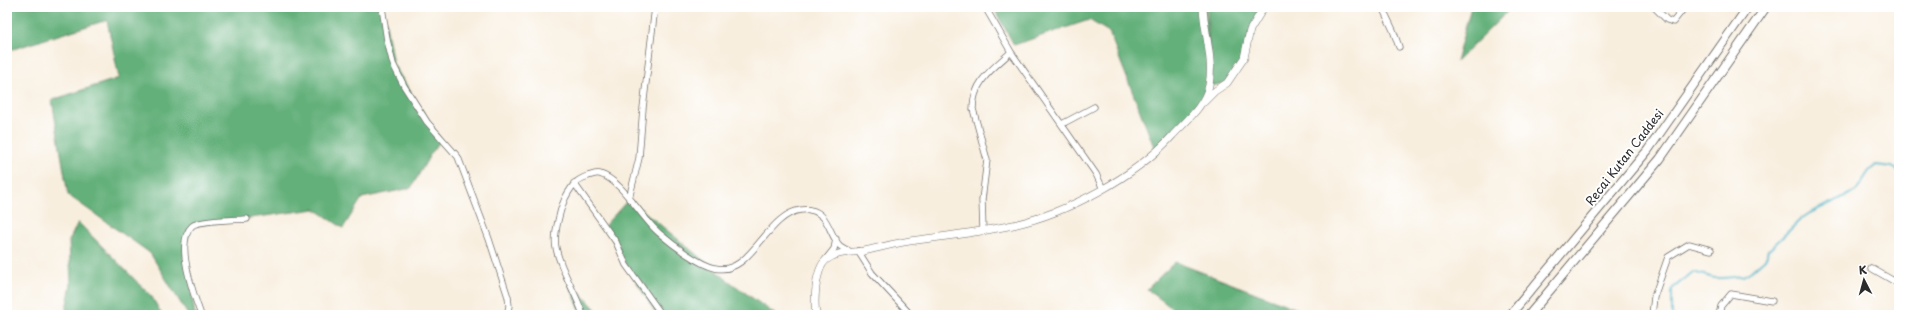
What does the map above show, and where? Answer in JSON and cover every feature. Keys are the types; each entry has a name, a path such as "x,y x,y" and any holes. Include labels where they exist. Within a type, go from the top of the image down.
{"main road":[{"name":"Recai Kutan Caddesi","path":"1510,315 1648,150 1748,7"},
{"path":"1529,315 1660,159 1766,7"}],"street":[{"path":"382,7 387,40 393,64 404,86 427,122 458,157 473,193 508,297 509,306 507,315"},
{"path":"629,199 640,158 642,108 655,7"},
{"path":"985,7 1011,52 1096,174 1103,189"},
{"path":"1201,105 1209,86 1210,67 1203,24 1203,7"},
{"path":"825,261 837,253 854,252 889,244 1014,224 1057,210 1103,189 1134,171 1166,144 1215,91 1227,83 1244,58 1250,30 1264,7"},
{"path":"1382,7 1399,47"},
{"path":"1654,7 1667,20 1673,22 1685,7"},
{"path":"983,230 982,200 987,160 973,109 974,92 986,74 1011,52"},
{"path":"1062,124 1094,107"},
{"path":"583,315 580,304 561,267 555,246 560,214 565,196 574,182 584,177 598,174 614,181 659,233 698,261 716,269 732,268 743,261 778,220 794,211 810,210 822,216 840,246 854,252 911,315"},
{"path":"574,182 616,242 626,265 662,315"},
{"path":"201,315 185,260 184,246 189,231 193,226 205,222 247,218"},
{"path":"816,315 814,303 818,276 825,261 834,250 836,239"},
{"path":"1652,315 1654,297 1668,257 1689,244 1711,250"},
{"path":"1872,268 1899,284"},
{"path":"1719,315 1721,306 1730,294 1772,301"}],"green space":[{"path":"7,7 383,7 393,64 441,140 430,155 411,188 362,198 343,228 315,209 193,226 185,246 195,315 188,315 150,253 68,195 52,100 119,78 107,20 7,51"},
{"path":"993,7 1205,7 1210,67 1207,7 1266,7 1250,30 1244,58 1227,83 1209,86 1201,105 1156,152 1109,32 1089,20 1014,45"},
{"path":"1471,7 1512,7 1456,62"},
{"path":"629,199 726,279 776,315 657,315 626,265 605,225"},
{"path":"78,222 152,297 162,315 65,315 71,284 69,241"},
{"path":"1175,262 1313,315 1181,315 1147,289"},
{"path":"566,277 601,315 582,315"}],"waterway":[{"path":"1672,315 1672,289 1693,272 1714,278 1743,276 1765,259 1769,250 1801,219 1810,213 1856,191 1869,171 1876,165 1892,167 1899,171"}]}
